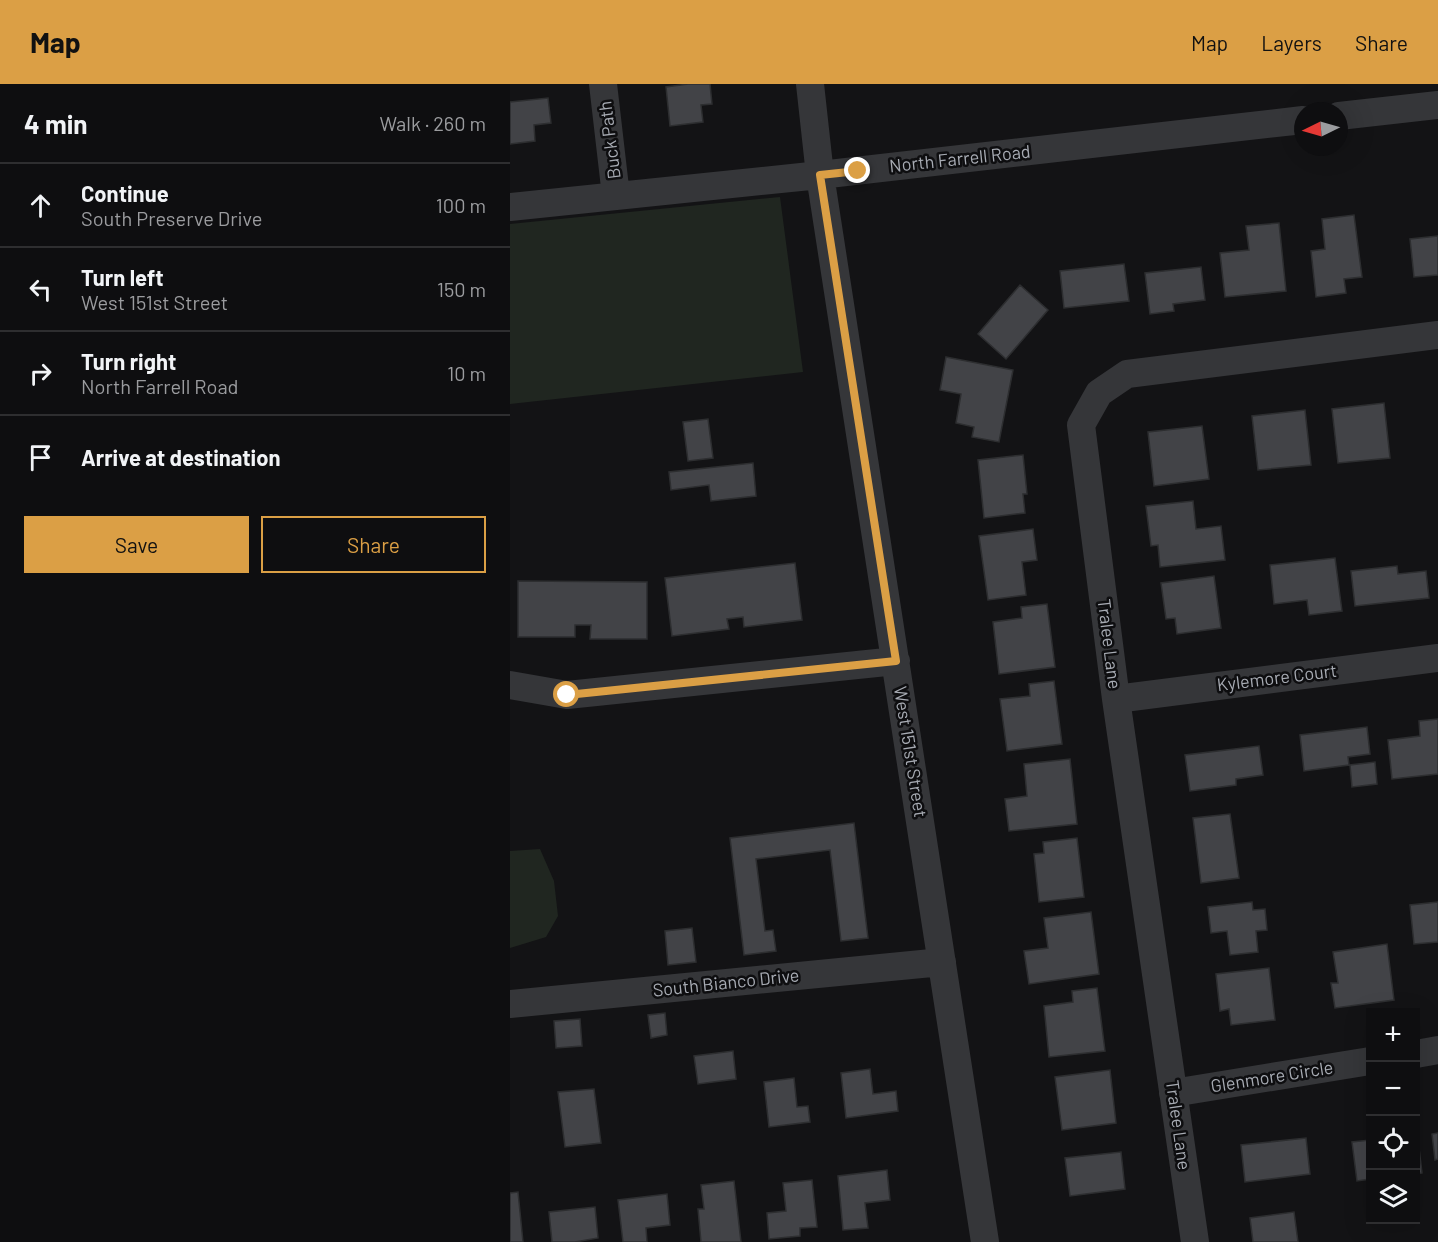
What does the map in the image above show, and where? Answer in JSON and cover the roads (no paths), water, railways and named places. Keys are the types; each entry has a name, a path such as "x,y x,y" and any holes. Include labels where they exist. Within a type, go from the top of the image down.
{"street":[{"name":"Buck Path","path":"603,84 616,196"},
{"name":"West 151st Street","path":"810,84 820,175 985,1242"},
{"path":"1348,115 1438,105"},
{"name":"North Farrell Road","path":"510,207 820,175 1294,121"},
{"name":"Tralee Lane","path":"1195,1242 1116,699 1081,425 1099,393 1127,374 1438,335"},
{"name":"Kylemore Court","path":"1116,699 1438,657"},
{"path":"510,685 567,695 896,661"},
{"name":"South Bianco Drive","path":"510,1004 942,962"},
{"path":"1420,1053 1438,1050"},
{"name":"Glenmore Circle","path":"1173,1093 1366,1062"}]}
